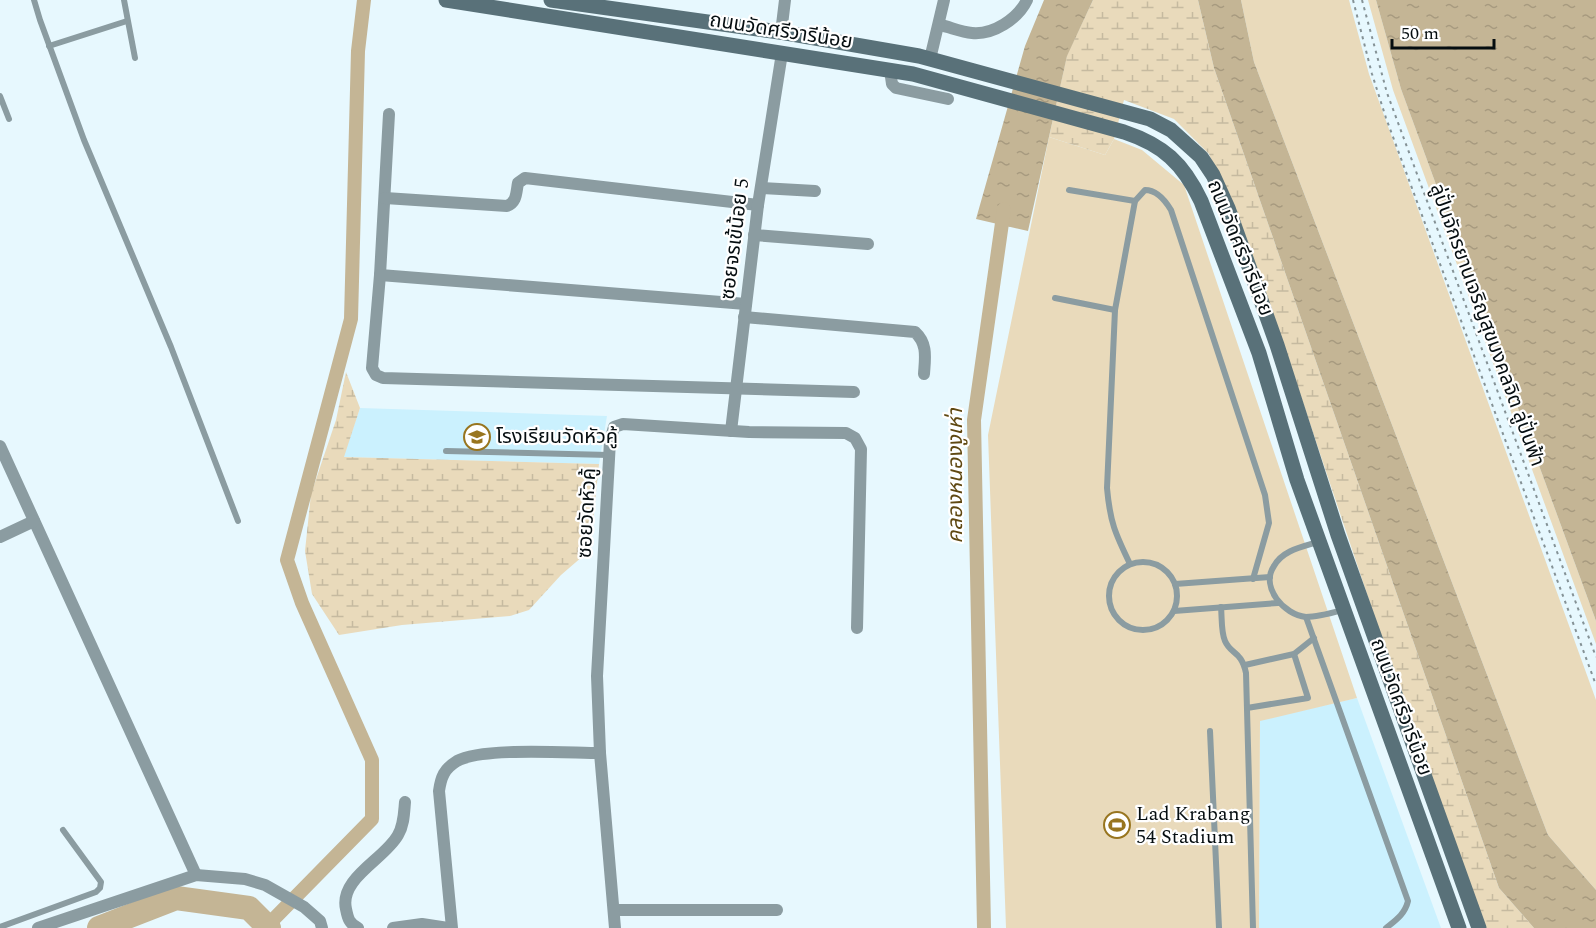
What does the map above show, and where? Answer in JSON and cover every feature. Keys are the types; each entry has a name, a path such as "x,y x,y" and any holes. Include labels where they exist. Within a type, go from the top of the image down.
{"main road":[{"name":"ถนนวัดศรีวารีน้อย","path":"446,0 782,52 937,79 1144,139 1161,148 1179,164 1192,181 1201,201 1263,363 1297,480 1459,928"},
{"name":"ถนนวัดศรีวารีน้อย","path":"551,0 781,33 935,60 1150,119 1184,140 1213,175 1228,208 1277,345 1338,535 1479,928"},
{"path":"781,33 782,52"}],"street":[{"path":"781,33 784,0"},
{"path":"935,60 944,0"},
{"path":"940,25 971,33 983,33 1000,26 1014,16 1027,0"},
{"name":"ซอยจรเข้น้อย 5","path":"730,431 758,205 782,52"},
{"path":"890,70 892,84 896,88 948,99"},
{"path":"389,114 372,368 376,375 383,378 854,392"},
{"path":"385,198 507,206 513,203 518,183 525,178 758,205"},
{"path":"761,188 815,191"},
{"path":"754,235 868,244"},
{"path":"380,275 746,304"},
{"path":"744,317 915,332 921,338 924,346 924,374"},
{"name":"ซอยวัดหัวคู้","path":"615,928 600,753 597,676 610,455 614,427 623,424 730,431 846,433 859,444 861,449 857,628"},
{"path":"0,446 196,875"},
{"path":"0,537 34,522"},
{"path":"393,928 435,924 450,928 439,791 441,777 449,767 459,760 482,754 600,753"},
{"path":"358,928 350,924 347,916 345,904 347,890 399,834 403,823 405,802"},
{"path":"38,928 196,875 245,879 265,885 304,907 321,921 322,928"},
{"path":"614,910 777,910"}],"lane":[{"path":"34,0 84,140 171,347 238,521"},
{"path":"124,0 135,58"},
{"path":"49,45 127,21"},
{"path":"0,96 9,119"},
{"path":"1069,190 1135,201"},
{"path":"1131,564 1113,530 1107,488 1115,310 1135,201 1145,190 1151,190 1166,202 1170,210 1265,495 1269,523 1253,579"},
{"path":"1055,298 1115,310"},
{"path":"446,451 610,455"},
{"path":"1320,542 1284,555 1273,567 1270,577 1278,603 1294,614 1306,616 1344,610"},
{"path":"1144,561 1158,564 1175,584 1177,597 1174,611 1165,622 1152,629 1137,630 1123,624 1113,613 1109,599 1110,584 1118,572 1131,564 1144,561"},
{"path":"1175,584 1270,577"},
{"path":"1174,611 1278,603"},
{"path":"1221,607 1224,639 1245,665 1253,928"},
{"path":"1306,616 1408,901 1407,908 1400,917 1386,928"},
{"path":"1245,665 1294,654 1314,638"},
{"path":"1247,708 1308,698 1294,654"},
{"path":"1210,731 1219,928"},
{"path":"0,927 96,892 100,888 101,882 63,830"}],"path":[{"path":"1353,0 1371,74 1386,118 1596,685"},
{"name":"ลู่ปั่นจักรยานเจริญสุขมงคลจิต ลู่ปั่นฟ้า","path":"1362,0 1387,93 1596,657"}],"shaded area":[{"name":"โรงเรียนวัดหัวคู้","path":"360,408 607,416 599,464 343,457"},
{"path":"1357,698 1441,928 1259,928 1260,720"}],"green space":[{"path":"1093,0 1198,0 1214,68 1499,888 1534,928 1482,928 1469,899 1274,316 1209,154 1174,119 1124,100 1114,139 1105,155 1049,137 1067,55"},
{"path":"1241,0 1349,0 1369,74 1596,700 1596,890 1548,835 1254,62"},
{"path":"1368,0 1376,0 1401,89 1596,621 1596,644 1393,90"},
{"path":"1049,137 1105,155 1114,139 1142,150 1184,185 1357,698 1260,721 1259,928 1006,928 988,435"},
{"path":"346,372 360,408 344,457 599,464 590,550 561,575 529,610 510,616 402,625 339,635 312,594 305,551 311,494 336,420"}],"water":[{"path":"1044,0 1093,0 1067,56 1028,231 976,219 1025,46"},
{"path":"1198,0 1241,0 1254,62 1548,835 1596,890 1596,928 1534,928 1499,888 1214,68"},
{"path":"1376,0 1596,0 1596,621 1401,89"}],"waterway":[{"path":"267,926 372,819 372,760 302,603 287,560 351,319 358,51 364,0"},
{"name":"คลองหนองงูเห่า","path":"984,928 974,420 1004,209"},
{"path":"99,928 176,898 249,908 269,928"}],"place":[{"name":"โรงเรียนวัดหัวคู้","path":"477,437"},
{"name":"Lad Krabang 54 Stadium","path":"1117,825"}]}
